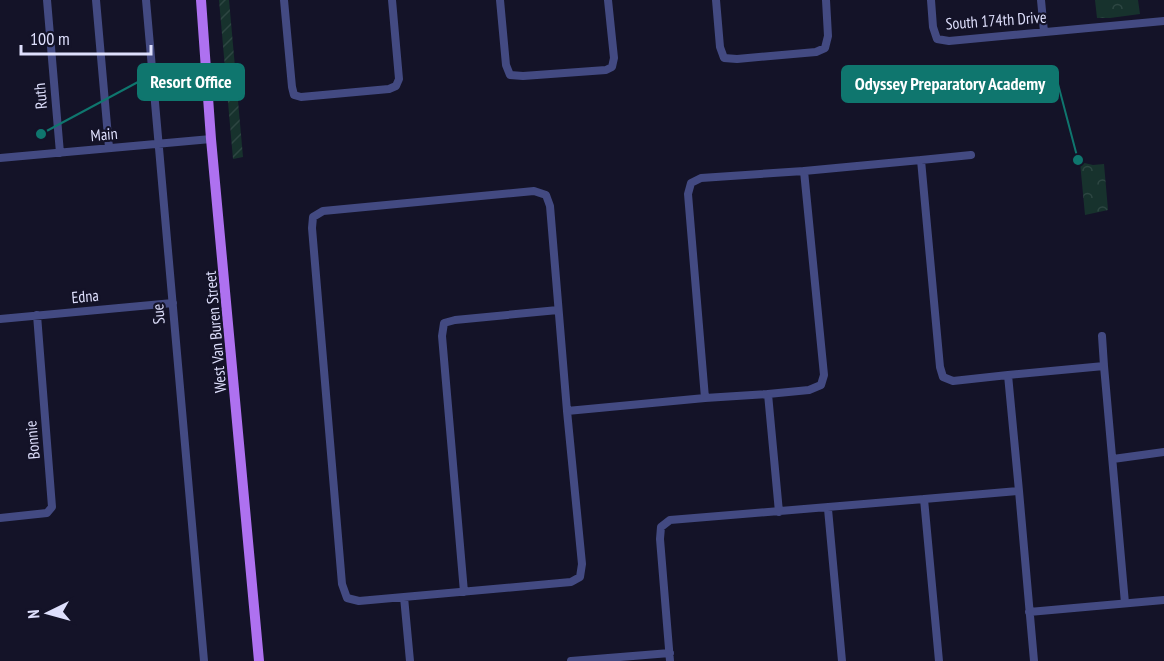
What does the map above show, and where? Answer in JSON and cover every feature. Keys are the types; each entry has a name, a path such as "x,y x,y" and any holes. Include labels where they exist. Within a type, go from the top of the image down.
{"main road":[{"name":"West Van Buren Street","path":"201,0 211,139 259,661"}],"street":[{"name":"Ruth","path":"47,0 60,153"},
{"path":"96,0 109,148"},
{"name":"Sue","path":"146,0 204,661"},
{"path":"284,0 294,95 301,97 388,89 396,86 399,79 392,0"},
{"path":"500,0 506,65 510,75 523,76 606,70 612,67 614,58 608,0"},
{"path":"716,0 720,47 724,58 737,59 816,52 825,48 828,36 826,0"},
{"name":"South 174th Drive","path":"931,0 933,27 937,39 949,41 1164,21"},
{"path":"1041,0 1044,32"},
{"name":"Main","path":"0,158 211,139"},
{"path":"705,398 688,194 691,183 701,178 971,155"},
{"path":"921,160 939,367 943,377 953,381 1104,366"},
{"path":"567,411 809,390 821,385 824,375 804,171"},
{"path":"534,191 546,195 550,206 558,310 582,564 580,578 571,582 464,592 359,601 347,598 342,584 313,240 314,217 323,211 534,191"},
{"name":"Edna","path":"0,319 172,303"},
{"path":"464,592 442,336 444,322 558,310"},
{"name":"Bonnie","path":"0,518 47,513 52,507 37,315"},
{"path":"1102,336 1125,603"},
{"path":"1008,375 1034,661"},
{"path":"768,393 779,512"},
{"path":"1113,459 1164,452"},
{"path":"571,661 670,657 660,539 661,527 670,520 1018,491"},
{"path":"924,499 939,661"},
{"path":"828,508 842,661"},
{"path":"0,511 0,518"},
{"path":"404,597 410,661"},
{"path":"1029,612 1164,600"},
{"path":"196,661 204,661"}],"green space":[{"path":"219,0 229,0 243,157 233,159"},
{"path":"1095,0 1138,0 1140,14 1097,18"},
{"path":"1080,162 1093,165 1104,164 1108,210 1085,215"}],"place":[{"name":"Resort Office","path":"41,134"},
{"name":"Odyssey Preparatory Academy","path":"1078,160"}]}
